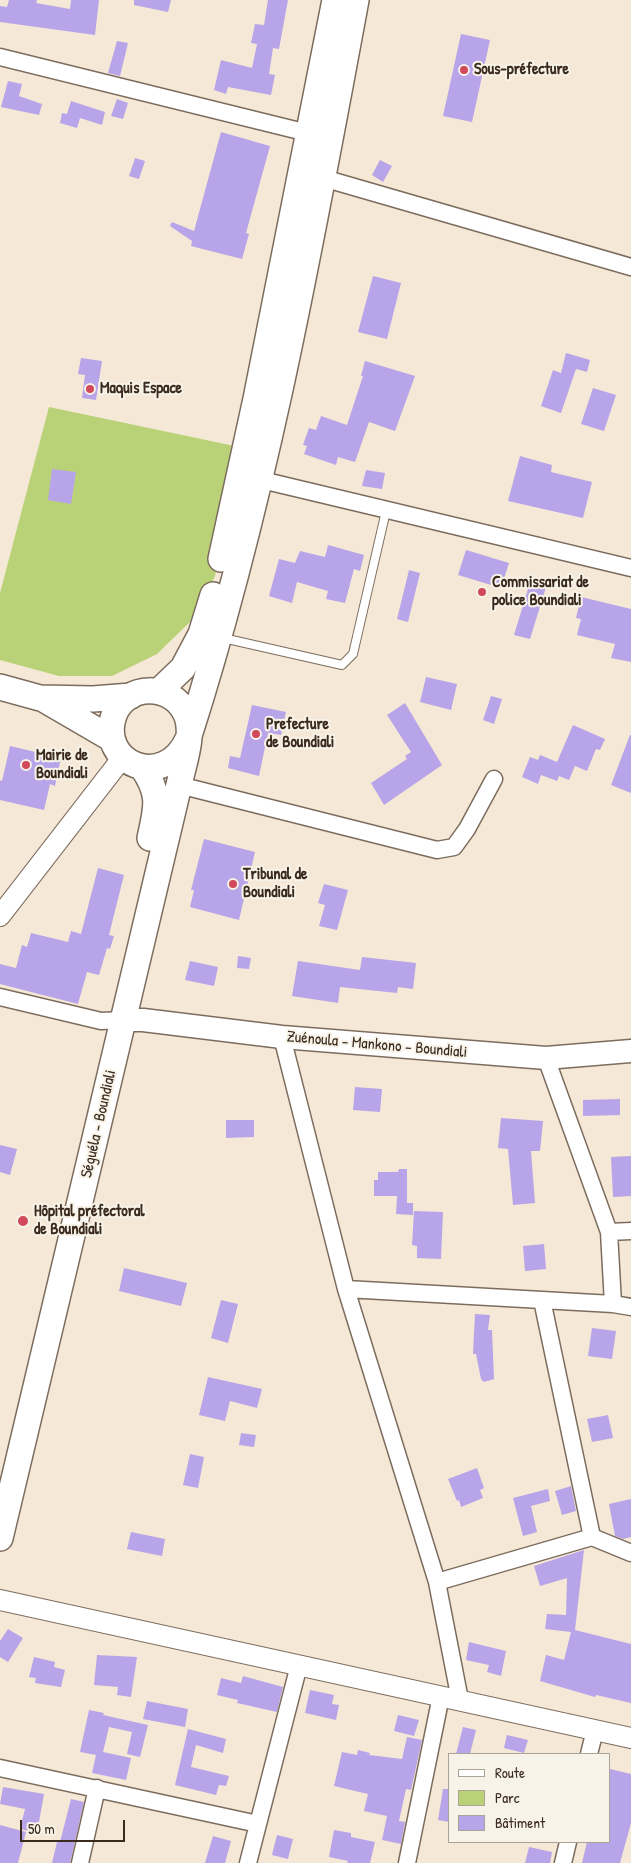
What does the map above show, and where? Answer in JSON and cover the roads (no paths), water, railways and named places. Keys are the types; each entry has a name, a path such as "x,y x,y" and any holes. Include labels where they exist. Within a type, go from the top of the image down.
{"main road":[{"path":"126,754 111,726 114,714 121,703 131,696 140,692 159,691 183,668 201,634 290,346 322,178 320,136 335,0"},
{"path":"40,698 126,754 165,765 183,750 188,739 219,636 249,477 320,136 356,0"},
{"path":"0,687 40,698 93,699 131,696"},
{"name":"Séguéla - Boundiali","path":"0,1476 116,1020 179,785 189,727 186,715 180,704 171,696 159,691"},
{"name":"Séguéla - Boundiali","path":"0,1538 116,1020 155,816 157,794 153,783 126,754"},
{"name":"Zuénoula - Mankono - Boundiali","path":"116,1020 143,1020 282,1037 546,1058 631,1052"}],"street":[{"path":"0,57 320,136"},
{"path":"322,178 631,267"},
{"path":"249,477 631,568"},
{"path":"0,916 126,754"},
{"path":"179,785 437,850 454,847 467,829 494,779"},
{"path":"0,996 101,1021 116,1020"},
{"path":"282,1037 346,1289 437,1582 450,1698 407,1863"},
{"path":"546,1058 609,1232 613,1304"},
{"path":"609,1232 631,1231"},
{"path":"346,1289 613,1304 631,1307"},
{"path":"542,1300 592,1537"},
{"path":"437,1582 592,1537 631,1553"},
{"path":"0,1600 631,1738"},
{"path":"248,1863 299,1665"},
{"path":"589,1753 595,1730"},
{"path":"0,1768 258,1824"},
{"path":"80,1863 96,1788"},
{"path":"563,1863 568,1843"}],"lane":[{"path":"219,636 342,665 353,654 386,510"}],"place":[{"name":"Sous-préfecture","path":"464,70"},
{"name":"Maquis Espace","path":"90,389"},
{"name":"Commissariat de police Boundiali","path":"482,592"},
{"name":"Prefecture de Boundiali","path":"256,734"},
{"name":"Mairie de Boundiali","path":"26,765"},
{"name":"Tribunal de Boundiali","path":"233,884"},
{"name":"Hôpital préfectoral de Boundiali","path":"23,1221"}]}
